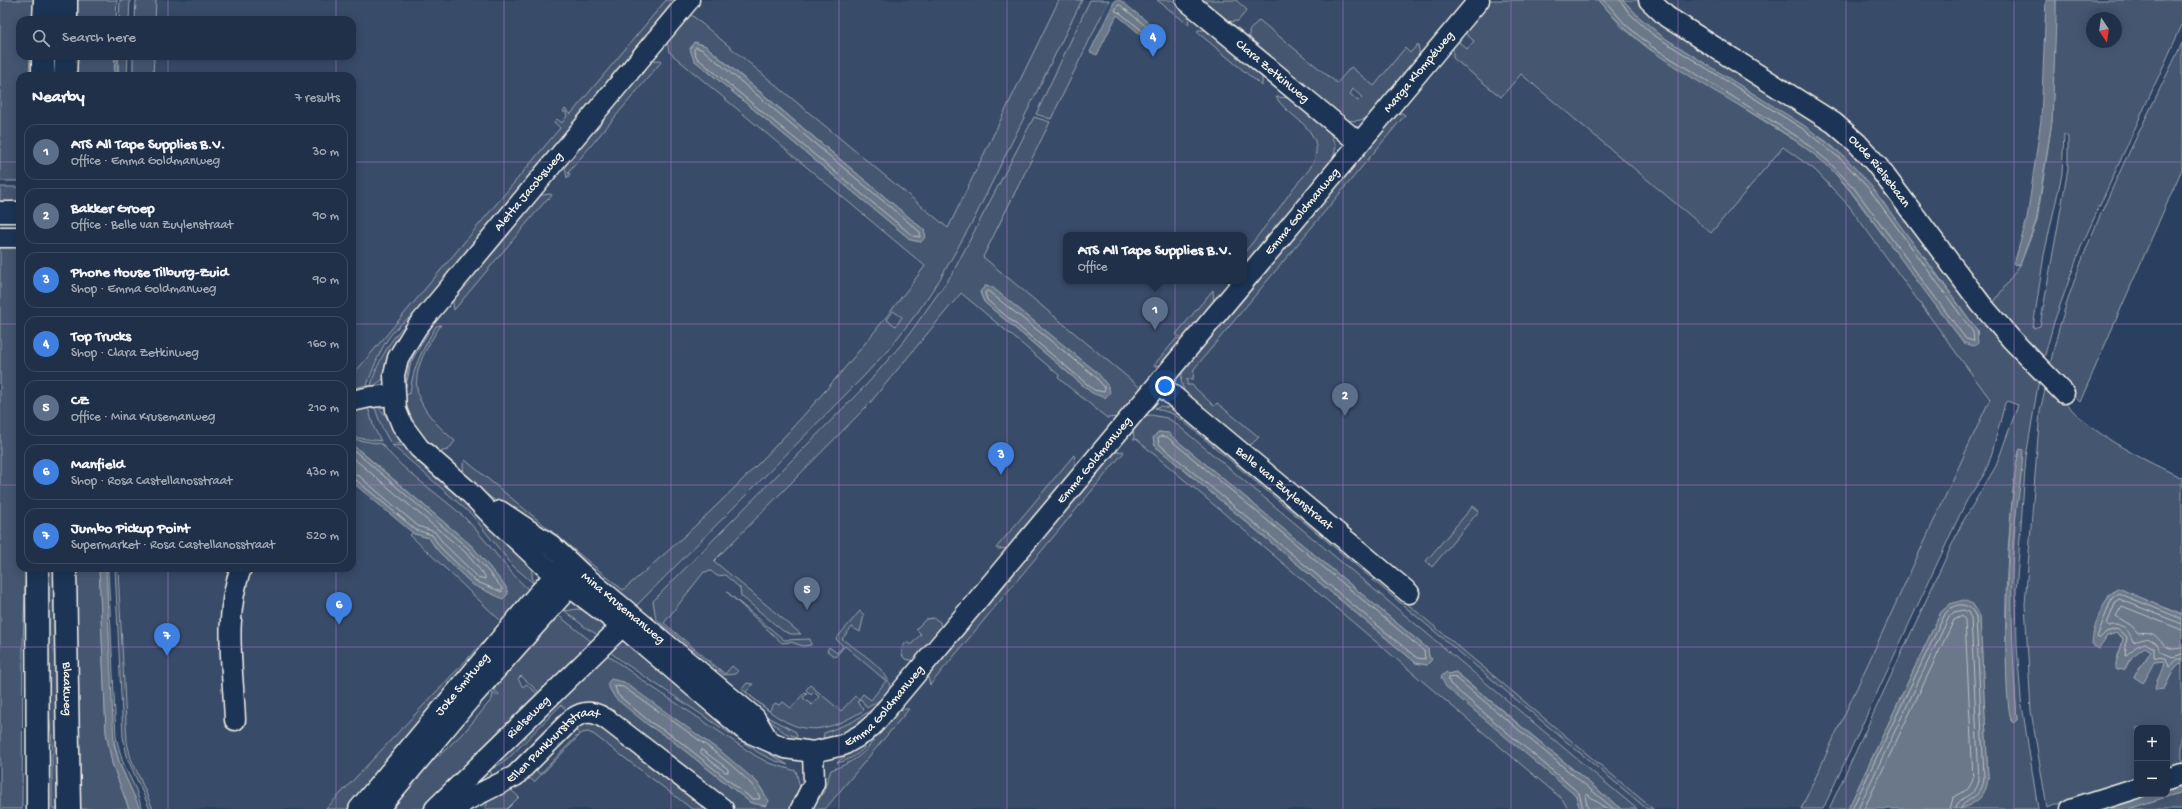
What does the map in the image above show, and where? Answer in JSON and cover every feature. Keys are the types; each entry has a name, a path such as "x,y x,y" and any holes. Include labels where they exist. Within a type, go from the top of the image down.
{"main road":[{"path":"44,16 45,0"},
{"path":"66,0 66,16"},
{"path":"43,72 44,60"},
{"path":"65,72 66,60"},
{"path":"37,572 38,809"},
{"name":"Blaakweg","path":"65,572 68,809"}],"street":[{"name":"Aletta Jacobsweg","path":"394,395 394,375 398,358 417,327 689,0"},
{"name":"Clara Zetkinweg","path":"1186,0 1359,143"},
{"name":"Marga Klompéweg","path":"1359,143 1479,0"},
{"name":"Oude Rielsebaan","path":"1649,0 1667,17 1810,107 1857,143 1876,164 1994,320 2064,393"},
{"name":"Emma Goldmanweg","path":"1247,278 1359,143"},
{"path":"0,212 16,212"},
{"path":"0,237 16,237"},
{"name":"Emma Goldmanweg","path":"813,752 843,746 864,733 874,724 1242,284"},
{"name":"Belle van Zuylenstraat","path":"1159,384 1409,594"},
{"path":"356,400 370,397 394,395"},
{"name":"Mina Krusemanweg","path":"394,395 396,410 411,439 466,489 551,545 568,575 622,626 746,731 784,748 813,752"},
{"path":"235,720 231,631 232,601 240,572"},
{"name":"Mina Krusemanweg","path":"568,575 755,718 768,740"},
{"name":"Joke Smitweg","path":"359,809 568,575"},
{"name":"Joke Smitweg","path":"378,809 469,700 568,575"},
{"name":"Rielseweg","path":"435,809 622,626"},
{"name":"Ellen Pankhurststraat","path":"457,809 465,800 515,776 578,714 592,712 609,721 723,809"},
{"path":"801,809 814,783 813,752"},
{"path":"2170,778 2182,774"},
{"path":"2071,809 2134,789"}],"shaded area":[{"path":"0,0 35,0 33,16 16,16 16,60 30,60 29,72 16,72 16,181 0,181"},
{"path":"73,0 117,0 116,16 73,16"},
{"path":"120,0 130,0 129,16 119,16"},
{"path":"135,0 2057,0 2061,90 2027,301 1980,460 1817,809 148,809 124,730 120,572 356,572 356,72 131,72 132,60 356,60 356,16 134,16"},
{"path":"136,0 156,0 155,16 135,16"},
{"path":"666,0 680,0 418,313 407,319 391,335 380,353 367,385 356,388 356,371 560,128 554,122 557,119 562,123 567,116 567,112 563,112 565,109 571,114"},
{"path":"1059,0 1082,0 974,219 940,279 917,313 888,350 863,377 635,607 464,477 463,464 465,460 623,590 707,515 784,437 856,355 925,266 669,52 667,40 689,13 948,228","holes":["695,42 706,46 924,230 921,242 911,240 694,60 690,49","893,311 902,317 896,326 887,320"]},
{"path":"1090,0 1109,0 1051,119 1036,114"},
{"path":"1157,0 1172,0 1188,11 1189,25"},
{"path":"1199,0 1236,0 1247,10 1238,21 1224,22"},
{"path":"1489,0 1599,0 1622,27 1649,49 1799,143 1827,164 1850,191 1964,343 1978,333 1932,267 1846,158 1826,141 1663,37 1639,17 1623,0 1643,0 1835,129 2039,379 2026,457 2016,592 2017,645 2021,699 2038,809 1959,809 1971,805 1980,798 1987,784 1988,777 1980,617 1974,606 1966,602 1958,602 1941,612 1848,809 1829,809 1962,523 1996,466 2018,405 2007,401 2005,403 1992,453 1985,473 1967,500 1823,809 1801,809 1990,399 1849,206 1815,170 1783,147 1711,233 1521,74 1501,97 1453,58 1453,43 1459,42 1467,49 1474,41 1466,34 1465,28","holes":["2019,451 2022,459 2016,510 2011,581 2011,636 2017,720 2011,721 2008,697 2006,647 2007,573 2012,497"]},
{"path":"1662,0 1818,101 1851,127 1881,155 1952,250 1994,302 2020,265 2037,221 2052,121 2056,0 2182,0 2182,25 2081,247 2054,322 2042,364 1888,174 1679,20","holes":["2064,134 2068,137 2068,169 2040,326 2033,328 2044,255 2062,174"]},
{"path":"1259,20 1337,83 1351,67 1374,86 1405,48 1410,53 1418,44 1420,58 1369,117 1350,121 1343,119 1251,44 1249,31","holes":["1353,89 1362,97 1358,101 1350,94"]},
{"path":"1198,30 1210,30 1262,74 1262,86 1197,32"},
{"path":"2182,43 2182,169 2080,402 2051,375 2049,370 2059,327 2088,244 2124,162"},
{"path":"72,60 115,60 114,72 72,72"},
{"path":"118,60 128,60 127,72 118,72"},
{"path":"133,60 154,60 153,72 133,72"},
{"path":"649,61 662,61 568,173 570,174 567,178 564,162"},
{"path":"1276,97 1291,98 1328,129 1336,146 1333,160 1252,260 1247,260 1247,249 1307,172 1316,154 1315,143 1309,131 1280,103"},
{"path":"1402,113 1405,115 1194,369 1193,379 1187,379 1187,385 1192,385 1214,406 1217,403 1259,437 1252,444 1247,445 1185,394 1181,381 1183,367 1393,114"},
{"path":"1034,117 1050,122 983,257 1143,390 1120,417 1107,418 1058,378 1059,375 961,293 869,404 714,561 801,634 791,634 783,631 741,596 740,588 725,575 717,576 711,571 704,572 664,623 725,674 732,666 738,671 735,674 724,675 656,619 653,601 868,383 905,340 952,274","holes":["985,286 992,288 1098,373 1092,393 984,302 980,292"]},
{"path":"0,187 16,187 16,201 0,207"},
{"path":"552,195 549,199 548,198 454,310 452,296 536,196"},
{"path":"0,244 16,246 16,572 26,572 23,644 22,809 0,809"},
{"path":"1213,290 1214,305 1184,341 1176,334"},
{"path":"409,322 391,352 383,379 371,388 380,362 390,343"},
{"path":"430,325 432,326 411,362 405,391 409,363"},
{"path":"441,325 422,359 417,374 417,387 420,400 428,413 439,426 455,441 448,450 439,452 422,434 412,419 406,404 405,396 410,393 416,366 423,350 436,326"},
{"path":"1177,338 1183,342 1163,366 1153,366"},
{"path":"2046,385 2050,386 2077,415 2101,434 2127,450 2182,478 2182,615 2118,588 2109,595 2093,634 2099,647 2107,636 2116,633 2123,638 2117,658 2117,670 2125,669 2133,656 2145,646 2151,651 2134,677 2154,662 2165,661 2163,671 2156,682 2164,689 2174,669 2180,663 2182,664 2182,763 2170,766 2170,725 2134,725 2134,778 2047,808 2031,711 2025,604 2040,411"},
{"path":"377,406 385,414 403,444 390,442 382,428 375,408"},
{"path":"1161,406 1174,409 1372,573 1370,577 1183,421 1173,414 1155,408"},
{"path":"368,407 374,428 381,441 356,438 356,409"},
{"path":"1151,415 1167,418 1175,423 1637,809 1621,809 1456,672 1448,674 1576,796 1580,809 1568,809 1562,799 1136,439 1134,440 1133,426 1144,416","holes":["1158,432 1168,433 1428,649 1429,657 1432,659 1427,665 1416,663 1155,446 1153,438"]},
{"path":"356,440 382,444 410,473 464,517 513,574 531,592 353,809 326,809 502,622 410,535 412,533 429,538 437,550 473,585 506,587 472,546 356,448"},
{"path":"392,445 405,446 457,491 531,565 533,583 513,566 471,514"},
{"path":"1124,452 930,685 927,674 1110,453"},
{"path":"1074,455 1076,470 1011,548 996,548"},
{"path":"1473,506 1479,511 1432,567 1426,561"},
{"path":"45,572 56,572 61,809 52,809 53,752 47,694"},
{"path":"71,572 99,572 106,732 112,763 129,809 76,809"},
{"path":"106,572 108,572 116,737 122,760 136,790 142,809 140,809 120,765 113,737"},
{"path":"115,572 118,572 127,742 131,758 153,809 150,809 128,760 123,737"},
{"path":"1376,577 1653,809 1647,809 1373,580"},
{"path":"727,592 784,640 810,639 811,645 803,646 791,642 782,643"},
{"path":"577,609 590,611 612,625 600,636 586,628 565,611"},
{"path":"860,611 864,615 860,632 852,627 842,639 874,663 882,671 888,679 890,687 888,695 867,708 861,699 857,702 864,710 845,721 828,727 813,729 799,727 786,722 769,711 775,703 779,705 783,702 791,708 805,692 807,694 803,698 812,705 819,697 814,692 811,695 806,690 810,685 841,711 855,696 859,699 863,694 871,700 886,681 845,646 835,657 827,651 829,647 837,653 843,646 836,639"},
{"path":"558,615 592,642 542,695 521,676 518,679 523,687 526,684 541,697 428,809 389,809 405,793 437,755 439,756 467,729 492,699 493,693 497,696 499,694 494,690 496,687 495,686 527,647 531,647 529,645"},
{"path":"934,618 940,622 941,629 915,661 905,659 902,655 902,648 906,642 911,645 921,634 916,629 926,619"},
{"path":"620,641 624,641 760,748 788,765 759,753 623,662 610,652"},
{"path":"606,654 649,685 756,756 769,763 796,771 800,788 792,809 734,809 607,711 569,712 561,705 507,760 490,770 493,778 466,793 497,754","holes":["614,681 624,683 757,782 769,801 762,804 751,803 670,739 648,725 612,693 610,686"]},
{"path":"747,683 753,684 746,692 766,708 742,689"},
{"path":"742,698 771,719 796,732 797,737 785,733"},
{"path":"876,707 859,724 845,734 831,739 823,739 824,733 852,722"},
{"path":"909,709 825,809 812,809 823,793 831,770 856,759 870,746 896,710"},
{"path":"593,720 711,809 692,809 593,734 588,732 582,733 534,782 530,778 529,780 529,773 534,768 540,774 579,734 574,727"},
{"path":"867,743 862,750 854,756 837,763 841,759"},
{"path":"510,789 519,797 507,809 485,809 490,796"},
{"path":"2182,792 2182,809 2128,809 2170,797"}],"water":[{"path":"1115,0 1120,0 1160,32 1151,43 1117,15 1097,55 1090,52"},
{"path":"1599,0 1623,0 1639,17 1663,37 1805,126 1846,158 1872,187 1977,330 1978,343 1974,346 1964,343 1859,202 1826,164 1789,136 1674,66 1647,47 1622,25"},
{"path":"2046,0 2056,0 2052,121 2036,221 2020,265 2014,264 2027,219 2041,120"},
{"path":"694,42 706,46 924,230 926,236 921,242 911,240 694,60 690,49"},
{"path":"115,60 118,60 118,72 114,72"},
{"path":"985,286 992,287 1098,373 1108,386 1110,392 1105,398 1092,393 984,302 980,292"},
{"path":"1158,432 1168,433 1428,649 1429,657 1432,659 1427,665 1416,663 1155,446 1153,438"},
{"path":"356,448 472,546 506,587 508,594 503,599 473,585 437,550 429,538 414,534 356,485"},
{"path":"2020,449 2023,450 2014,532 2012,566 2012,632 2017,720 2013,723 2009,708 2007,678 2007,590 2012,500"},
{"path":"99,572 106,572 114,744 120,765 140,809 129,809 112,763 106,732"},
{"path":"2118,588 2182,615 2182,664 2180,663 2174,669 2164,689 2155,690 2164,661 2154,662 2143,683 2134,677 2151,651 2145,647 2130,658 2125,669 2116,670 2123,638 2116,633 2107,636 2099,648 2092,644 2094,629 2103,606"},
{"path":"1963,600 1973,604 1980,617 1988,777 1983,794 1971,805 1959,809 1848,809 1941,612 1950,604"},
{"path":"1446,672 1449,674 1455,672 1621,809 1580,809 1576,796 1446,687 1441,677"},
{"path":"611,679 624,682 723,753 757,782 769,801 766,806 751,803 670,739 648,725 615,698 607,684"},
{"path":"2182,785 2182,792 2170,796 2170,788"},
{"path":"2141,797 2166,797 2128,809 2102,809"}],"place":[{"name":"Top Trucks","path":"1153,57"},
{"name":"ATS All Tape Supplies B.V.","path":"1155,330"},
{"name":"Bakker Groep","path":"1345,416"},
{"name":"Phone House Tilburg-Zuid","path":"1001,475"},
{"name":"CZ","path":"807,610"},
{"name":"Manfield","path":"339,625"},
{"name":"Jumbo Pickup Point","path":"167,656"}]}
